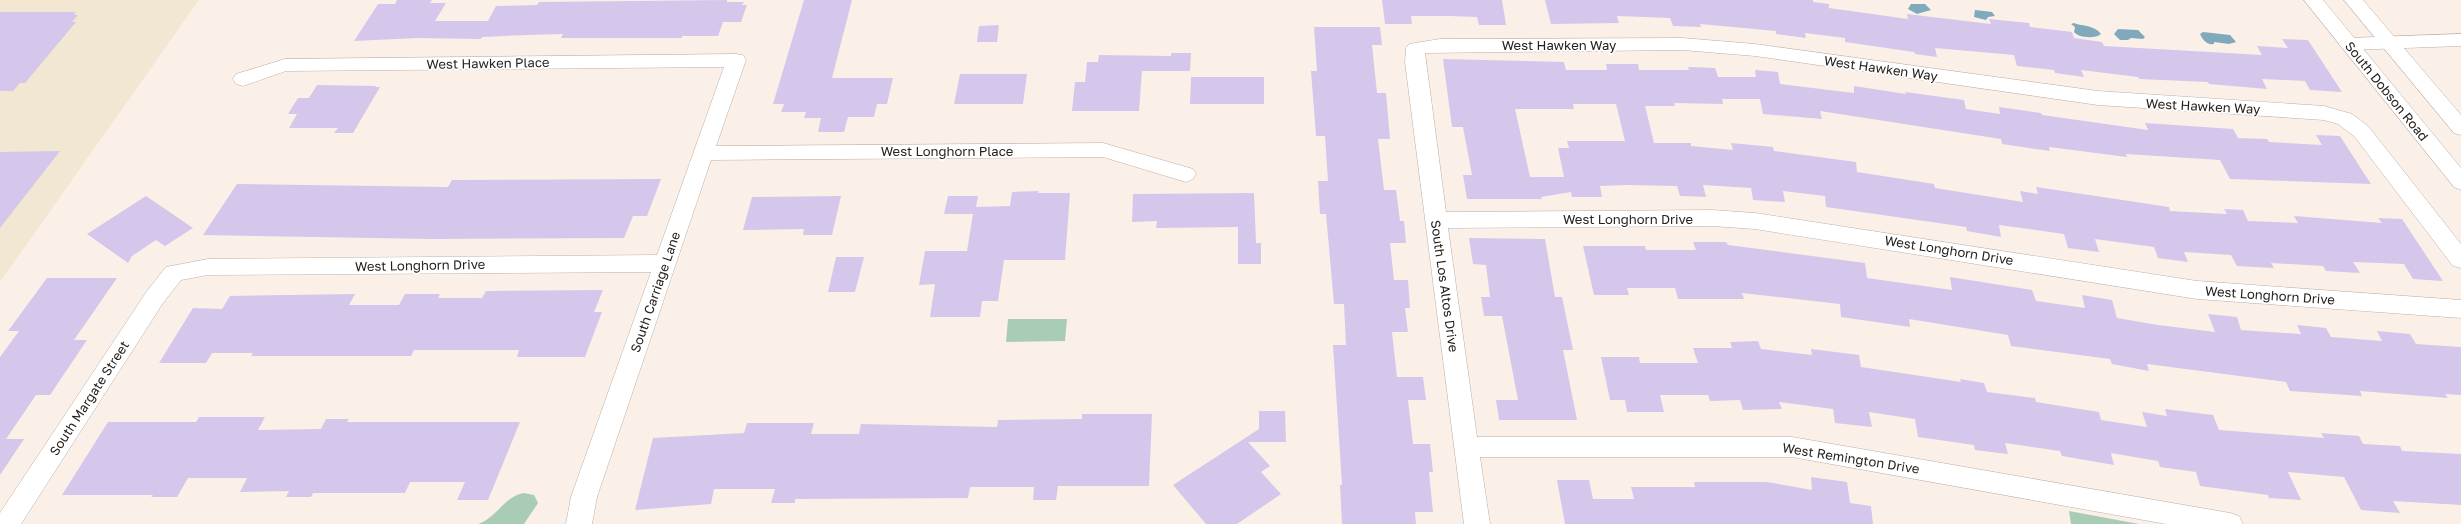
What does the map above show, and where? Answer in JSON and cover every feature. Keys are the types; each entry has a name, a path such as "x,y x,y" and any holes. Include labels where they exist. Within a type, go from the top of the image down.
{"main road":[{"name":"South Dobson Road","path":"2313,0 2461,182"},
{"path":"2353,0 2461,128"},
{"path":"2349,44 2461,40"},
{"name":"West Hawken Way","path":"1416,48 1448,45 1682,44 1713,46 1755,50 2098,98 2324,113 2345,118 2361,131 2461,260"},
{"name":"South Los Altos Drive","path":"1416,48 1415,62 1477,524"},
{"name":"West Hawken Place","path":"243,79 285,65 736,60"},
{"name":"South Carriage Lane","path":"578,524 584,497 736,60"},
{"name":"West Longhorn Place","path":"704,153 1103,150 1186,174"},
{"name":"West Longhorn Drive","path":"1436,220 1712,218 1756,221 2196,290 2461,309"},
{"name":"West Longhorn Drive","path":"174,273 208,268 666,263"},
{"name":"South Margate Street","path":"7,524 155,297 174,273"},
{"name":"West Remington Drive","path":"1467,447 1792,447 2230,524"}],"shaded area":[{"path":"0,0 199,0 0,282"}],"green space":[{"path":"1008,319 1067,319 1065,341 1006,342"},
{"path":"524,493 534,495 538,503 524,524 478,524 485,521 511,498"},
{"path":"2069,511 2139,524 2071,524"}],"water":[{"path":"1911,4 1925,4 1931,10 1917,14 1908,9"},
{"path":"1975,10 1992,12 1995,16 1988,17 1986,20 1974,17"},
{"path":"2074,23 2091,27 2101,34 2095,37 2079,36 2074,32 2075,27 2071,24"},
{"path":"2118,29 2138,30 2145,37 2143,39 2131,38 2128,40 2120,40 2114,34"},
{"path":"2203,32 2230,35 2236,42 2229,44 2214,42 2214,44 2209,44 2200,34"}],"building":[{"path":"397,0 432,0 430,3 446,3 435,21 488,21 496,6 537,5 539,2 727,0 727,2 744,2 742,5 747,5 741,22 723,22 718,36 682,36 682,38 561,38 563,34 482,37 481,39 417,38 354,41 378,4 395,4"},
{"path":"804,0 852,0 832,78 893,78 887,104 877,104 874,117 848,117 844,132 818,132 821,118 804,118 806,112 781,112 784,104 773,104"},
{"path":"1382,0 1502,0 1506,25 1479,25 1477,17 1450,16 1411,16 1412,24 1385,24"},
{"path":"1545,0 1813,0 1813,2 1829,4 1829,8 1908,19 1907,14 1991,24 1989,19 2029,23 2030,27 2072,32 2074,38 2102,42 2104,46 2262,55 2257,46 2288,48 2282,39 2308,40 2342,92 2310,90 2305,81 2262,79 2267,89 2209,84 2208,82 2139,79 2138,77 2081,70 2084,77 2055,73 2054,70 2017,66 2014,55 1935,48 1937,57 1915,54 1914,52 1845,42 1845,38 1805,33 1806,38 1776,34 1776,31 1700,24 1701,27 1673,26 1670,18 1617,16 1619,23 1551,24"},
{"path":"0,12 76,12 74,15 78,15 72,22 76,22 25,83 20,83 13,91 0,91"},
{"path":"999,25 997,42 977,42 979,26"},
{"path":"1314,27 1380,27 1382,45 1372,45 1377,93 1386,93 1390,139 1378,139 1384,190 1396,190 1400,221 1404,221 1406,243 1390,243 1394,280 1408,280 1410,308 1405,308 1408,332 1392,332 1397,377 1423,377 1426,400 1408,400 1413,444 1430,444 1433,472 1429,472 1433,512 1415,512 1416,524 1342,524 1340,485 1342,485 1333,345 1346,345 1344,304 1334,304 1326,214 1320,214 1318,181 1328,181 1325,136 1316,136 1311,71 1317,71"},
{"path":"1171,53 1191,53 1190,71 1142,71 1139,111 1072,111 1075,82 1085,82 1087,62 1098,62 1099,55 1171,56"},
{"path":"1443,59 1564,62 1566,70 1607,70 1606,64 1638,64 1639,70 1689,70 1688,67 1715,68 1718,77 1756,77 1755,70 1778,72 1780,84 1854,93 1854,86 1906,94 1905,92 1964,100 1966,109 2000,114 1999,107 2041,113 2042,115 2148,130 2145,123 2233,129 2238,138 2267,139 2269,142 2322,145 2316,135 2340,136 2371,184 2230,179 2220,160 2126,154 2127,157 2049,147 2050,151 2002,144 2001,139 1820,111 1822,119 1763,114 1760,99 1722,99 1723,104 1674,103 1675,106 1645,106 1654,143 1691,143 1691,146 1733,150 1731,143 1773,147 1774,151 1856,162 1857,172 1934,184 1935,188 2023,202 2020,191 2038,194 2036,187 2169,207 2170,211 2227,214 2224,209 2243,210 2248,221 2298,223 2294,216 2382,223 2378,218 2402,219 2443,281 2413,279 2404,264 2353,262 2360,273 2326,271 2323,266 2271,263 2274,268 2237,266 2231,255 2184,252 2188,262 2158,258 2154,247 2095,239 2099,252 2068,248 2064,234 1999,225 2001,237 1967,231 1966,227 1826,207 1825,196 1783,191 1785,202 1753,200 1751,188 1703,185 1706,197 1680,196 1677,186 1600,186 1602,197 1572,197 1571,192 1541,197 1542,199 1467,199 1463,175 1472,175 1463,127 1452,127","holes":["1573,104 1616,104 1625,141 1567,141 1569,148 1558,148 1564,177 1530,177 1515,109 1574,109"]},
{"path":"960,74 1027,74 1023,104 954,104"},
{"path":"1191,77 1264,77 1264,104 1190,104"},
{"path":"317,85 380,87 353,133 334,133 338,128 289,128 297,114 288,114 298,98 309,98"},
{"path":"60,151 0,228 0,152"},
{"path":"661,179 647,216 633,216 624,238 433,239 203,235 237,184 448,187 452,180"},
{"path":"1039,191 1038,193 1070,193 1065,260 1004,260 998,301 982,301 980,317 930,317 935,284 919,285 925,251 967,251 973,214 944,214 948,196 978,196 976,207 1010,206 1012,192"},
{"path":"1254,193 1256,243 1261,243 1261,264 1238,264 1238,227 1156,228 1157,221 1132,222 1133,194"},
{"path":"146,196 193,228 165,246 156,240 132,256 128,263 87,234"},
{"path":"841,196 832,235 803,235 804,229 743,230 752,197"},
{"path":"1469,238 1545,239 1555,297 1562,297 1573,350 1563,350 1577,420 1499,420 1496,400 1518,400 1502,316 1484,316 1481,297 1490,297 1486,265 1473,264"},
{"path":"1693,242 1726,242 1728,245 1865,263 1867,278 1952,290 1950,277 2032,290 2036,301 2085,308 2082,295 2112,300 2117,318 2158,325 2215,332 2208,314 2237,317 2241,330 2301,334 2297,325 2326,328 2331,337 2382,341 2377,331 2410,334 2416,344 2461,347 2461,395 2445,394 2448,398 2360,391 2362,396 2290,391 2286,382 2147,364 2149,371 2112,364 2110,359 2011,346 2008,335 1909,319 1910,327 1841,317 1840,304 1742,293 1744,299 1678,299 1675,288 1627,288 1629,295 1594,295 1583,246 1645,246 1646,250 1696,250"},
{"path":"836,257 864,257 855,292 828,292"},
{"path":"47,278 117,278 74,340 87,340 50,395 36,395 6,439 24,439 0,475 0,357 19,331 8,331"},
{"path":"603,290 594,312 602,312 585,357 517,357 519,350 414,350 411,356 251,356 253,353 212,353 206,363 159,363 193,308 222,309 230,296 355,294 349,305 399,305 405,294 440,294 438,298 482,298 486,291"},
{"path":"1758,341 1761,349 1812,355 1811,349 1859,355 1861,367 1961,382 1960,379 1984,383 1987,392 2035,398 2036,402 2099,412 2101,420 2147,427 2142,412 2167,416 2165,409 2213,415 2219,430 2324,438 2321,433 2359,436 2363,444 2400,446 2402,451 2461,454 2461,505 2393,501 2400,513 2361,510 2344,477 2288,472 2301,500 2269,498 2268,495 2200,486 2196,472 2160,467 2158,461 2111,453 2114,465 2062,456 2060,451 2005,443 2008,454 1975,450 1974,445 1918,437 1915,419 1869,412 1872,427 1835,423 1833,409 1779,402 1782,409 1743,410 1740,400 1710,401 1708,395 1660,395 1664,412 1627,412 1625,400 1610,400 1601,357 1639,357 1640,363 1698,363 1693,348 1732,348 1730,342"},
{"path":"1259,411 1285,411 1286,442 1248,442 1270,466 1261,472 1281,494 1237,524 1206,524 1173,485 1259,429"},
{"path":"1082,414 1152,414 1149,486 1058,486 1056,500 1033,500 1034,487 970,487 968,498 795,499 795,503 771,503 775,489 714,489 711,504 635,510 653,438 744,433 747,423 814,423 811,434 859,434 861,424 997,427 998,420 1082,419"},
{"path":"199,417 265,417 258,430 321,429 326,419 349,419 347,422 520,422 488,500 457,500 465,482 410,482 405,493 313,493 311,497 286,497 289,491 240,492 247,478 188,478 177,497 151,497 153,495 62,495 108,422 196,422"},
{"path":"1811,477 1847,482 1850,503 1871,506 1873,524 1565,524 1557,480 1589,480 1593,499 1634,499 1631,487 1695,487 1694,482 1767,482 1812,490"}]}
